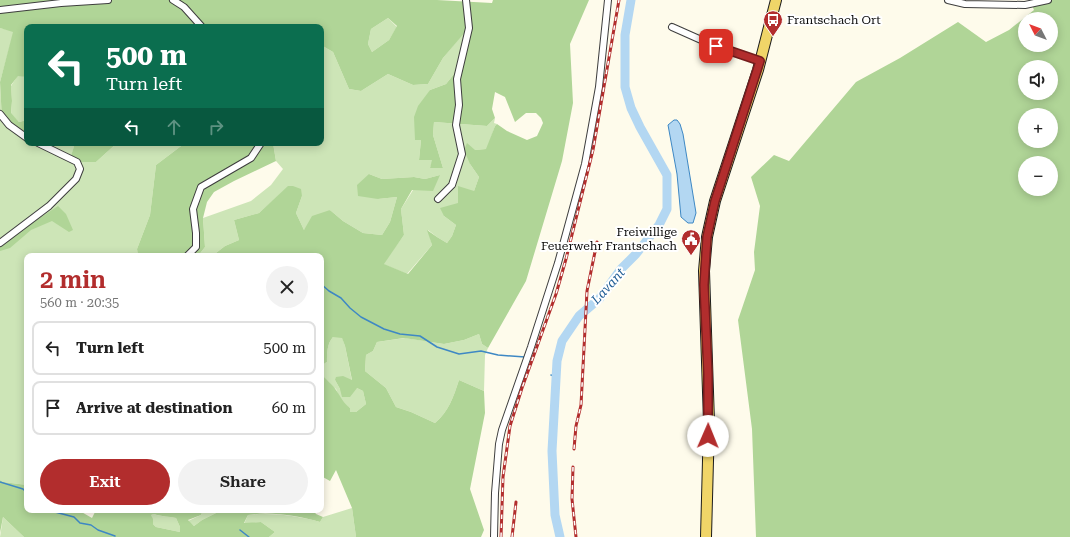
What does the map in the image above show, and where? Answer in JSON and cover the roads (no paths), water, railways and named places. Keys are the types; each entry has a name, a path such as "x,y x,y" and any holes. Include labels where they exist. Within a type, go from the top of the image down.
{"main road":[{"path":"706,537 709,422 704,285 706,248 715,201 760,61 776,0"}],"street":[{"path":"0,10 61,3 108,0"},
{"path":"173,0 184,6 199,24"},
{"path":"438,199 452,185 462,154 456,125 459,105 457,79 469,28 466,0"},
{"path":"494,537 495,493 499,444 502,430 531,347 558,262 585,164 599,87 608,0"},
{"path":"948,0 965,4 1025,5 1048,0"},
{"path":"672,27 708,43 760,61"},
{"path":"0,114 9,125 24,136"},
{"path":"0,243 49,206 76,179 80,169 77,162 44,146"},
{"path":"190,253 196,247 193,209 201,187 251,158 259,146"}],"water":[{"path":"674,120 677,120 680,124 683,134 696,213 693,223 688,223 681,217 677,174 668,125"}],"waterway":[{"name":"Lavant","path":"560,537 555,515 552,451 557,361 562,341 579,316 600,298 621,269 636,254 659,225 667,209 667,175 640,127 631,108 625,87 625,35 631,0"},
{"path":"324,287 341,298 361,317 384,329 400,334 420,336 437,347 459,354 481,351 498,355 525,357"},
{"name":"Lavant","path":"551,375 557,377"},
{"path":"0,482 24,490"},
{"path":"59,513 74,517 80,523 91,525 98,530 115,536"},
{"path":"240,530 249,537"}],"railway":[{"path":"501,537 503,477 510,426 556,294 566,259 593,150 619,0"},
{"path":"574,449 576,426 581,405 587,291 597,242"},
{"path":"573,467 572,499 576,537"},
{"path":"512,537 516,502"}],"place":[{"name":"Frantschach Ort","path":"773,37"},
{"name":"Freiwillige Feuerwehr Frantschach","path":"691,256"}]}
